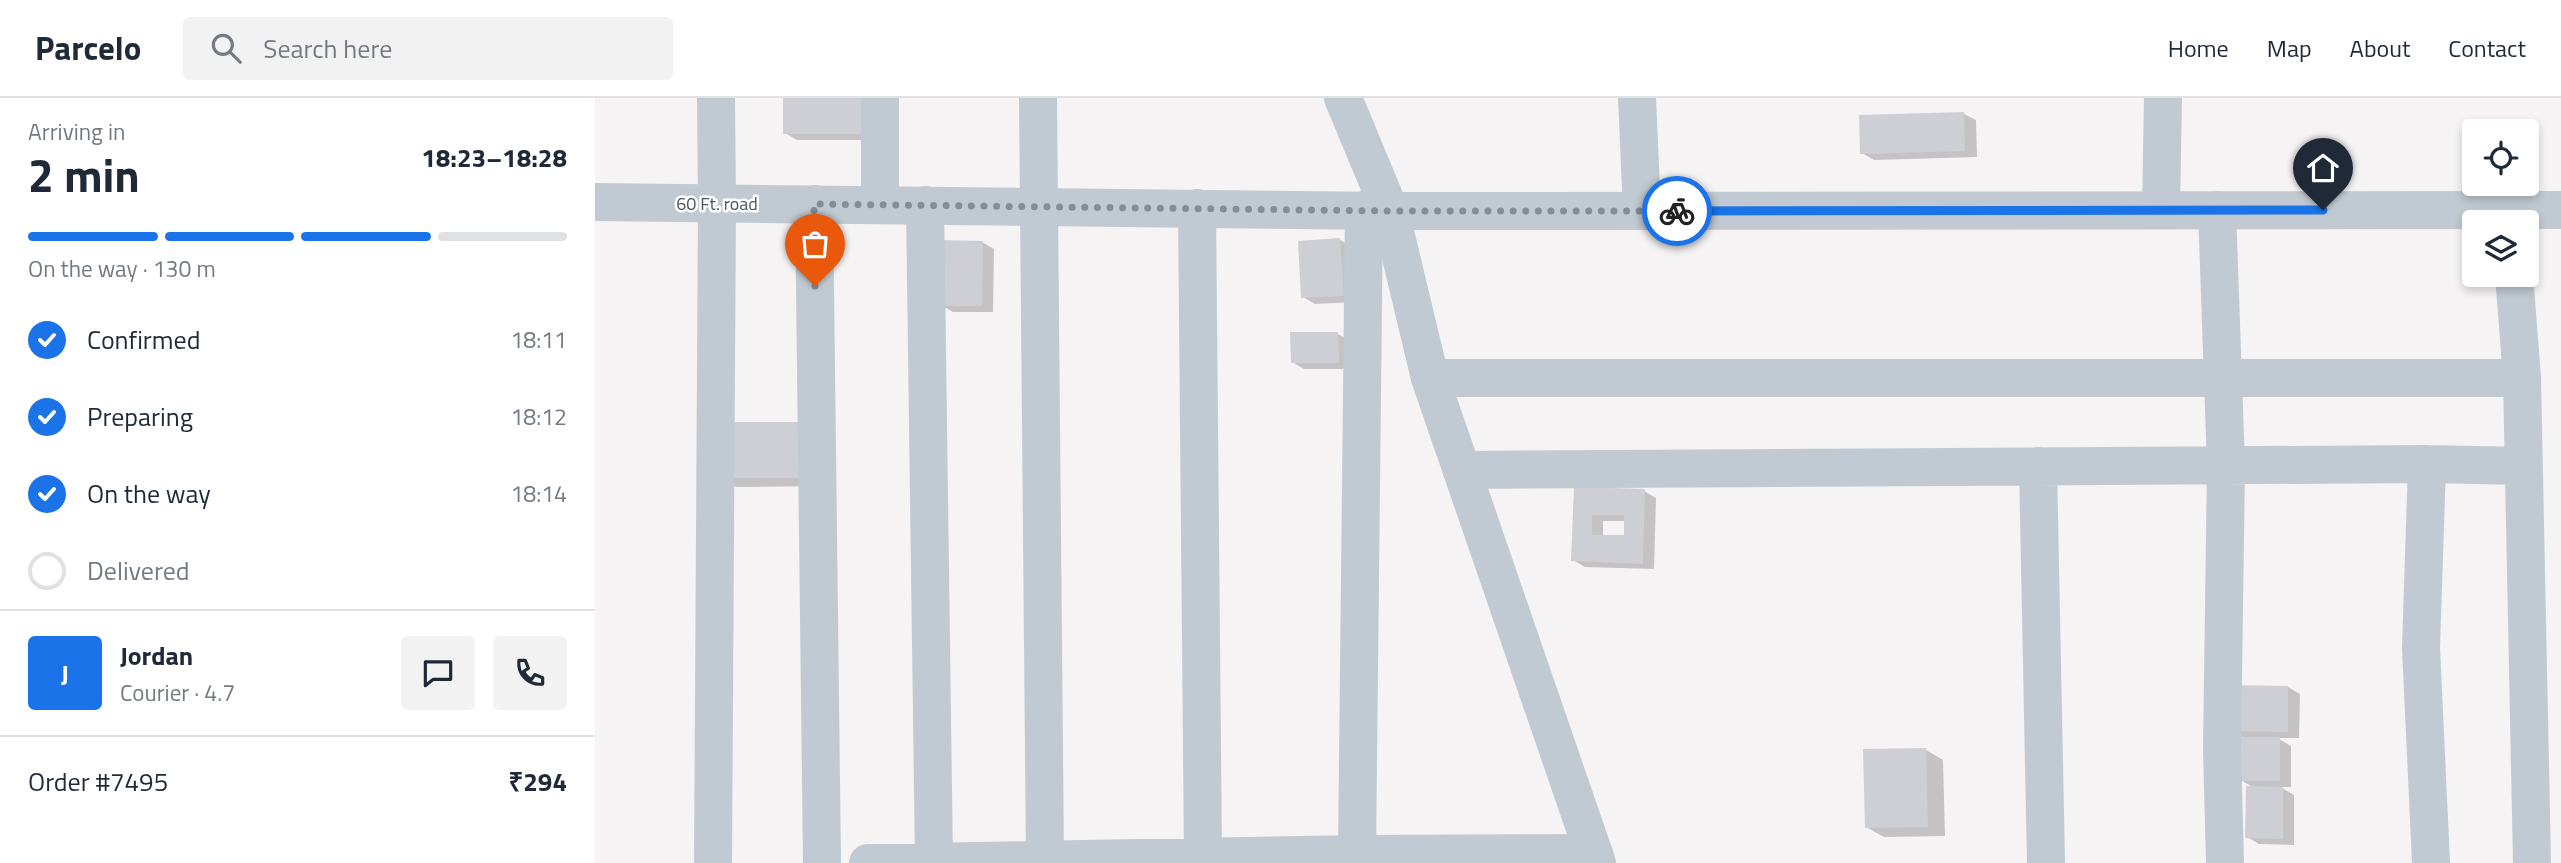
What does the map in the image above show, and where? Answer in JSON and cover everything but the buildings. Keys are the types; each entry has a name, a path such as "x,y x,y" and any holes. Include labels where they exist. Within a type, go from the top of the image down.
{"street":[{"path":"713,863 716,98"},
{"path":"880,98 880,205"},
{"path":"1038,98 1045,860"},
{"path":"868,863 1357,854 1596,858 1430,378 1343,98"},
{"path":"1637,98 1642,211"},
{"path":"2161,210 2163,98"},
{"name":"60 Ft. road","path":"595,202 1377,210 2217,210 2462,215"},
{"path":"814,204 822,863"},
{"path":"925,205 935,862"},
{"path":"1197,208 1203,857"},
{"path":"1357,854 1377,210"},
{"path":"2217,210 2226,465 2222,749 2225,863"},
{"name":"60 Ft. road","path":"2539,213 2561,210"},
{"path":"2515,287 2522,378 2532,863"},
{"path":"1430,378 2522,378"},
{"path":"1462,470 2427,464 2524,466"},
{"path":"2427,464 2421,648 2431,863"},
{"path":"2038,466 2046,863"}],"way so far":[{"path":"815,286 814,204 1389,211 1677,211"}],"route":[{"path":"1677,211 2323,210"}]}
